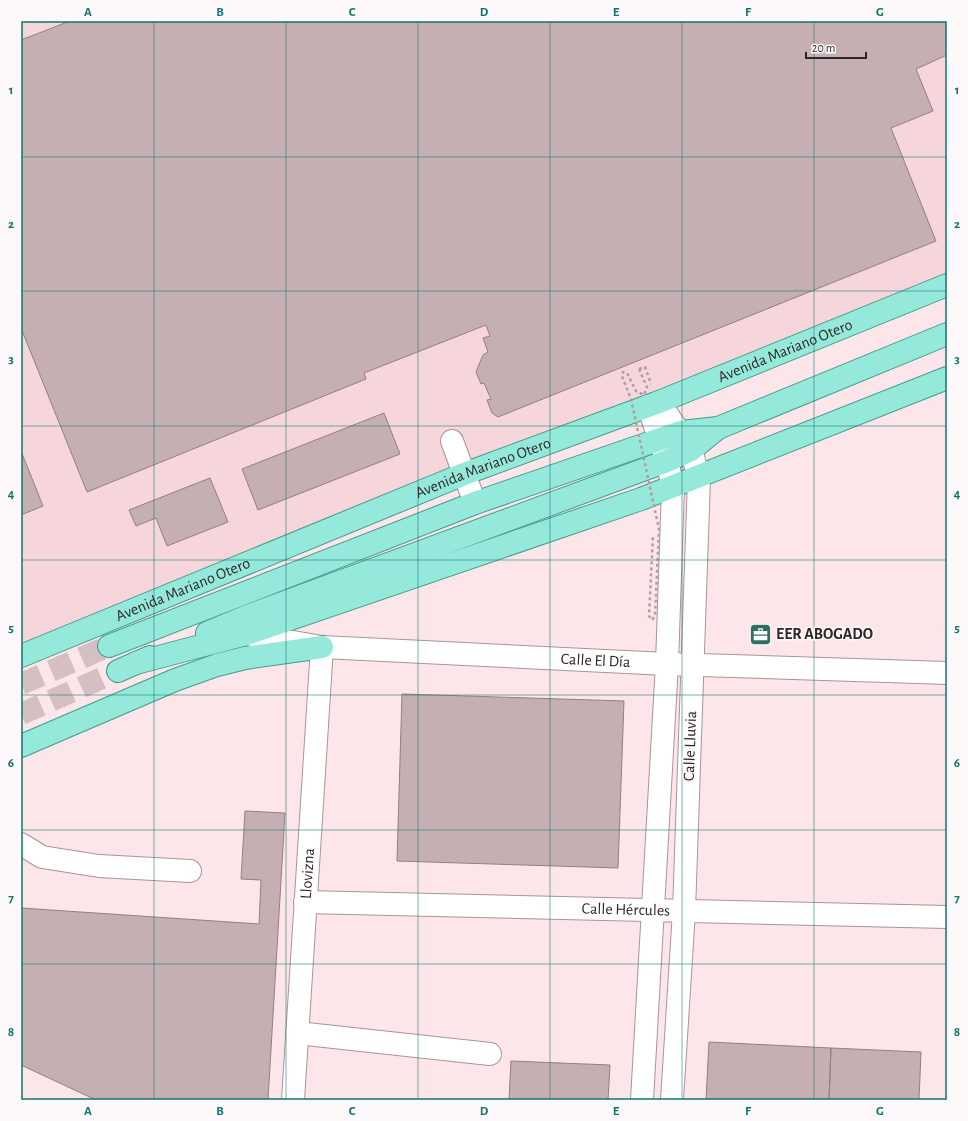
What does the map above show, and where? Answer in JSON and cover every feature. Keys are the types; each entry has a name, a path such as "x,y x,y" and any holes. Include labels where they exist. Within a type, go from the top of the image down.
{"main road":[{"name":"Avenida Mariano Otero","path":"21,656 464,474 653,404 947,285"},
{"name":"Avenida Mariano Otero","path":"109,646 387,536 475,503 659,440 686,441 947,334"},
{"name":"Avenida Mariano Otero","path":"686,441 667,461 250,615 127,667 246,634 699,478 947,378"},
{"path":"21,746 175,680 217,664 245,658 322,647"}],"street":[{"name":"Calle Lluvia","path":"642,1100 667,664 673,487 667,461 659,440 653,404"},
{"name":"Calle Lluvia","path":"653,404 686,441 699,478 694,664 684,911 672,1100"},
{"path":"452,441 475,503"},
{"name":"Calle El Día","path":"246,634 322,647 667,664 947,672"},
{"name":"Llovizna","path":"293,1100 322,647"},
{"path":"21,844 42,857 99,866 190,871"},
{"name":"Calle Hércules","path":"305,902 947,917"},
{"path":"297,1033 490,1054"}],"path":[{"path":"639,369 647,388 644,395 636,391 627,373 623,372 622,376 631,399 659,529 655,616 652,620 649,616 653,536"}],"shaded area":[{"path":"21,21 947,21 947,277 21,647"}],"building":[{"path":"70,21 947,21 947,55 916,69 933,111 891,128 936,241 498,417 492,413 487,400 491,399 484,383 481,384 476,372 483,355 488,352 483,338 490,336 486,325 364,373 366,379 87,492 21,328 21,40"},
{"path":"384,413 400,454 258,510 242,469"},
{"path":"21,451 43,506 21,515"},
{"path":"210,478 228,522 167,546 156,518 136,526 129,510"},
{"path":"402,694 624,701 618,868 397,861"},
{"path":"245,811 285,813 268,1100 96,1100 21,1065 21,908 259,924 261,880 241,879"},
{"path":"709,1042 831,1048 829,1100 706,1100"},
{"path":"831,1048 921,1052 919,1100 829,1100"},
{"path":"511,1061 610,1065 608,1100 509,1100"}],"tunnel":[{"path":"21,684 109,646"},
{"path":"21,714 118,671"}],"place":[{"name":"EER ABOGADO","path":"761,634"}]}
